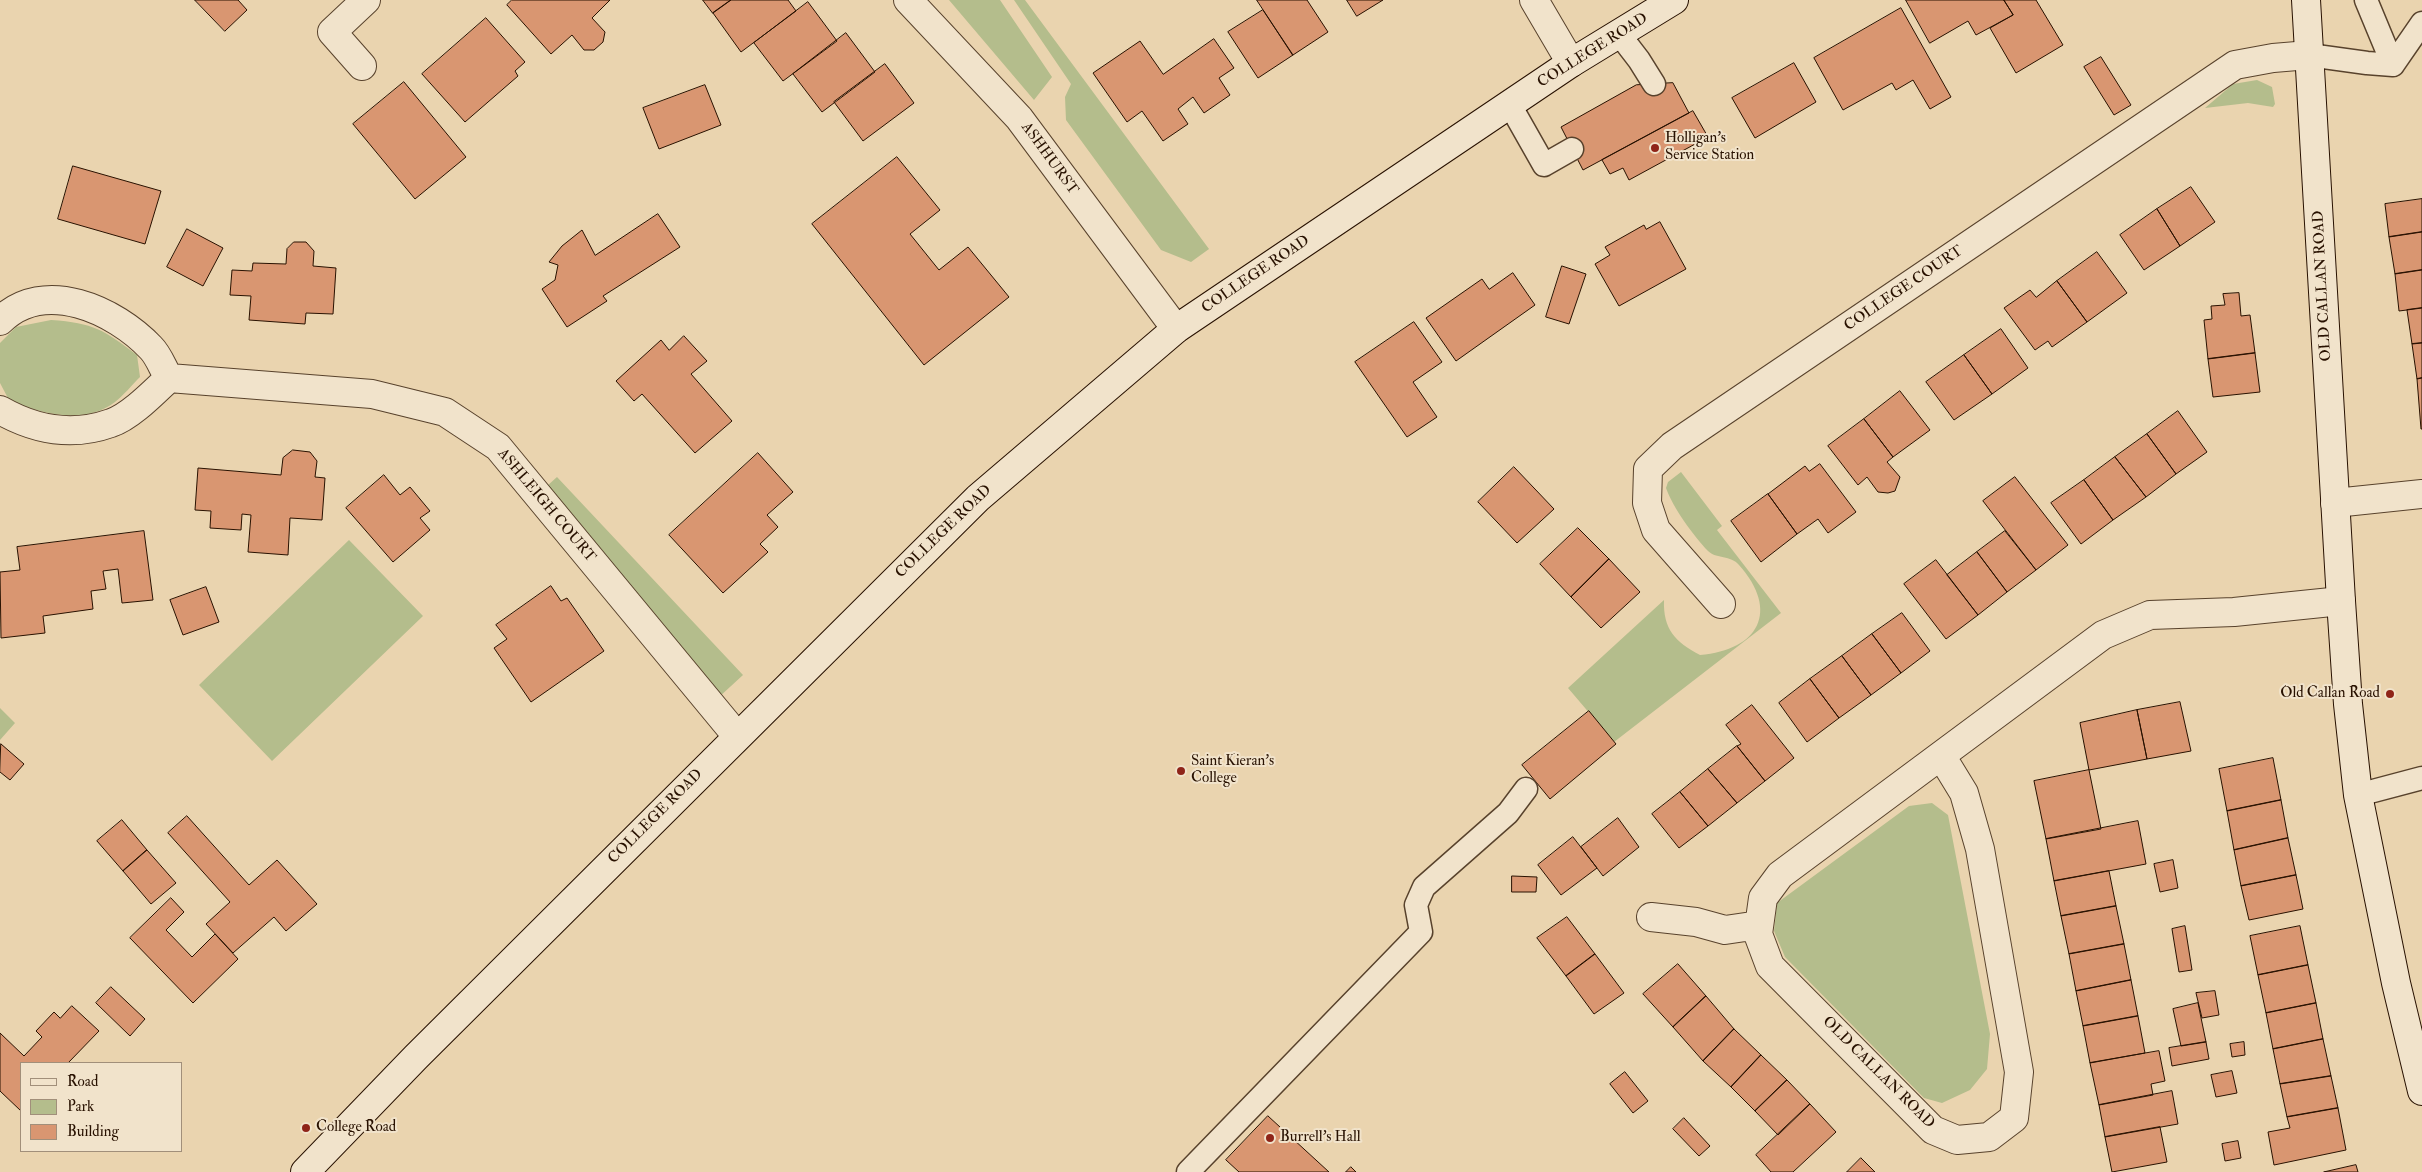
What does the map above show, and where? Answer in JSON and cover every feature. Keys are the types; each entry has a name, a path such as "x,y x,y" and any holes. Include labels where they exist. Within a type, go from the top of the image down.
{"street":[{"path":"362,66 332,32 366,0"},
{"name":"ASHHURST","path":"908,0 1019,118 1157,306 1176,329"},
{"path":"1534,0 1572,63"},
{"name":"COLLEGE ROAD","path":"305,1172 416,1057 978,498 1176,329 1572,63 1674,0"},
{"name":"OLD CALLAN ROAD","path":"2306,0 2348,704 2358,795 2396,983 2422,1091"},
{"name":"COLLEGE COURT","path":"1721,604 1656,530 1647,503 1648,469 1672,446 2235,65 2273,58 2310,55"},
{"path":"0,321 11,310 52,299 92,307 128,327 153,350 169,378 144,401 112,423 69,432 23,423 0,410"},
{"name":"ASHLEIGH COURT","path":"169,378 372,394 445,412 498,447 737,736"},
{"path":"2336,503 2422,494"},
{"name":"OLD CALLAN ROAD","path":"1942,757 1964,793 1980,849 2020,1072 2014,1118 1988,1137 1957,1140 1933,1130 1770,966 1758,934 1763,898 1780,876 1942,757 2103,635 2150,615 2234,612 2341,601"},
{"path":"1651,917 1696,922 1725,930 1759,925"}],"lane":[{"path":"2366,0 2393,64"},
{"path":"2393,64 2422,23"},
{"path":"1618,34 1639,60 1654,84"},
{"path":"2310,55 2367,64 2393,64"},
{"path":"1510,105 1544,165 1572,149"},
{"path":"2358,795 2422,778"},
{"path":"1188,1172 1420,932 1416,905 1424,887 1508,813 1526,789"}],"green space":[{"path":"949,0 1000,0 1052,77 1034,100"},
{"path":"1014,0 1025,0 1209,249 1191,262 1161,250 1066,120 1065,97 1071,84"},
{"path":"2257,80 2272,87 2275,104 2273,107 2248,103 2205,108 2233,84"},
{"path":"51,320 78,323 98,329 116,339 137,355 140,377 115,402 90,414 63,415 36,410 10,402 0,383 0,343 16,327"},
{"path":"1681,472 1722,526 1717,530 1781,613 1614,742 1568,688 1664,600 1666,619 1672,634 1677,640 1700,655 1720,652 1737,645 1749,636 1757,625 1760,612 1759,598 1752,582 1736,562 1708,551 1673,504 1666,488 1668,482"},
{"path":"557,477 743,675 718,698 547,486"},
{"path":"349,540 423,616 272,761 199,685"},
{"path":"0,708 15,723 0,740"},
{"path":"1932,803 1948,815 1990,1034 1987,1069 1970,1090 1942,1103 1924,1098 1785,957 1774,931 1777,903 1909,806"}],"building":[{"path":"195,0 238,0 247,10 225,31"},
{"path":"512,0 610,0 592,18 605,32 603,42 594,50 584,50 572,35 551,54 507,5"},
{"path":"703,0 731,0 713,13"},
{"path":"731,0 788,0 796,11 741,52 713,13"},
{"path":"1257,0 1307,0 1328,32 1293,55"},
{"path":"1347,0 1383,0 1357,16"},
{"path":"1906,0 2004,0 2013,15 1976,35 1968,21 1930,43"},
{"path":"2004,0 2036,0 2063,45 2016,73 1990,28 2013,15"},
{"path":"808,2 837,41 783,81 754,43"},
{"path":"1901,8 1951,97 1930,109 1913,80 1896,90 1892,83 1843,110 1814,58"},
{"path":"1263,10 1293,55 1258,78 1228,32"},
{"path":"486,18 525,62 515,71 518,76 465,122 422,74"},
{"path":"846,33 875,72 822,112 793,74"},
{"path":"1214,39 1234,68 1219,78 1230,95 1204,113 1193,97 1178,109 1188,124 1163,141 1142,111 1127,122 1093,73 1140,41 1163,74"},
{"path":"2101,57 2131,105 2114,115 2084,67"},
{"path":"1794,63 1816,102 1755,138 1732,98"},
{"path":"885,64 914,103 863,141 834,102"},
{"path":"404,82 466,157 415,199 353,124"},
{"name":"Holligan's Service Station","path":"1673,83 1689,113 1583,170 1561,127 1636,85"},
{"path":"705,85 721,125 659,149 643,108"},
{"name":"Holligan's Service Station","path":"1693,111 1708,137 1629,180 1623,168 1610,174 1602,160"},
{"path":"897,157 940,210 910,234 939,270 968,247 1009,297 924,365 812,224"},
{"path":"73,166 161,191 145,244 58,219"},
{"path":"2191,187 2215,222 2180,246 2157,209"},
{"path":"2422,199 2422,232 2389,237 2385,204"},
{"path":"2157,209 2180,246 2144,270 2120,235"},
{"path":"658,214 680,247 603,296 607,301 567,327 542,289 555,280 558,265 549,262 562,246 582,230 595,255"},
{"path":"1660,222 1686,269 1619,306 1595,264 1610,255 1605,247 1644,225 1646,229"},
{"path":"187,229 223,248 203,286 167,267"},
{"path":"2422,232 2422,270 2395,274 2389,237"},
{"path":"294,242 306,242 314,251 313,266 336,268 333,314 306,313 305,324 249,320 251,296 230,295 232,270 252,271 253,263 286,264 287,249"},
{"path":"2097,252 2127,293 2087,322 2057,281"},
{"path":"1562,266 1586,274 1569,324 1546,317"},
{"path":"2422,270 2422,308 2399,311 2395,274"},
{"path":"1513,273 1535,305 1456,361 1426,318 1482,279 1489,289"},
{"path":"2057,281 2087,322 2052,347 2048,341 2035,350 2004,308 2030,290 2036,297"},
{"path":"2239,293 2241,316 2250,315 2255,353 2208,359 2204,320 2212,319 2211,306 2225,305 2223,294"},
{"path":"2422,308 2422,343 2412,344 2407,310"},
{"path":"1414,322 1442,362 1413,382 1437,417 1407,437 1355,362"},
{"path":"2001,329 2028,368 1992,394 1964,355"},
{"path":"684,336 707,361 691,374 732,421 695,453 642,394 634,401 616,381 661,340 669,350"},
{"path":"2422,343 2422,378 2417,379 2412,344"},
{"path":"2255,353 2260,392 2213,397 2208,359"},
{"path":"1964,355 1992,394 1954,420 1926,382"},
{"path":"2422,378 2422,429 2421,429 2417,379"},
{"path":"1900,391 1930,430 1893,457 1864,419"},
{"path":"2178,411 2207,452 2176,474 2147,434"},
{"path":"1864,419 1893,457 1887,462 1900,477 1895,491 1888,493 1878,492 1867,477 1858,485 1828,446"},
{"path":"2147,434 2176,474 2146,497 2115,457"},
{"path":"293,450 310,452 317,461 315,477 325,478 322,520 290,518 288,555 248,552 251,515 242,514 241,530 210,528 211,511 195,510 198,468 281,475 283,458"},
{"path":"758,453 793,492 767,515 778,527 760,544 768,552 723,593 669,535"},
{"path":"2115,457 2146,497 2113,520 2084,480"},
{"path":"1820,464 1856,512 1828,533 1818,519 1797,534 1768,494 1805,466 1809,471"},
{"path":"1514,467 1554,509 1517,543 1478,502"},
{"path":"384,475 400,495 410,487 430,511 420,518 430,530 393,562 346,508"},
{"path":"2015,477 2068,545 2036,570 1983,501"},
{"path":"2084,480 2113,520 2081,544 2051,503"},
{"path":"1768,494 1797,534 1761,562 1731,521"},
{"path":"1578,528 1609,559 1571,597 1540,564"},
{"path":"144,531 153,600 122,603 118,569 103,571 106,589 91,591 93,609 43,616 45,633 1,638 0,572 20,570 17,547"},
{"path":"2005,531 2036,570 2007,592 1977,552"},
{"path":"1977,552 2007,592 1978,615 1947,575"},
{"path":"1609,559 1640,592 1601,628 1571,597"},
{"path":"1936,560 1978,615 1946,639 1904,584"},
{"path":"551,586 561,601 567,598 604,651 531,702 494,648 507,639 496,625"},
{"path":"206,587 219,622 183,635 170,600"},
{"path":"1902,613 1930,651 1901,673 1872,634"},
{"path":"1872,634 1901,673 1871,695 1842,656"},
{"path":"1842,656 1871,695 1839,718 1810,679"},
{"path":"1810,679 1839,718 1807,742 1779,703"},
{"path":"2180,702 2191,751 2147,759 2137,710"},
{"path":"1752,705 1794,758 1765,781 1737,746 1741,744 1726,725"},
{"path":"2137,710 2147,759 2089,770 2080,723"},
{"path":"1589,711 1616,744 1550,799 1522,765"},
{"path":"1,744 24,764 10,780 0,772"},
{"path":"1737,746 1765,781 1737,803 1708,769"},
{"path":"2273,758 2281,800 2227,811 2219,769"},
{"path":"1708,769 1737,803 1708,826 1680,792"},
{"path":"2089,770 2101,829 2046,839 2034,781"},
{"path":"1680,792 1708,826 1679,848 1652,814"},
{"path":"2281,800 2288,838 2234,850 2227,811"},
{"path":"187,816 249,885 277,860 317,904 286,931 274,917 233,953 206,924 230,902 168,833"},
{"path":"1618,818 1639,847 1603,876 1581,847"},
{"path":"122,820 147,850 123,871 97,841"},
{"path":"2138,821 2146,864 2054,881 2046,839"},
{"path":"1573,837 1597,868 1561,895 1538,865"},
{"path":"2288,838 2296,875 2241,886 2234,850"},
{"path":"147,850 176,883 151,904 123,871"},
{"path":"2173,860 2178,888 2160,892 2154,864"},
{"path":"2109,871 2116,906 2061,916 2054,881"},
{"path":"2296,875 2303,909 2249,920 2241,886"},
{"path":"1512,876 1537,877 1536,892 1512,892"},
{"path":"171,898 184,912 166,930 192,957 215,934 238,959 193,1003 130,938"},
{"path":"2116,906 2124,944 2069,954 2061,916"},
{"path":"1567,917 1595,954 1566,976 1537,938"},
{"path":"2185,926 2192,970 2179,972 2172,929"},
{"path":"2300,926 2308,965 2258,975 2250,936"},
{"path":"2124,944 2131,980 2076,991 2069,954"},
{"path":"1595,954 1624,993 1594,1014 1566,976"},
{"path":"1678,964 1706,996 1673,1027 1643,994"},
{"path":"2308,965 2316,1003 2266,1013 2258,975"},
{"path":"2131,980 2138,1016 2083,1026 2076,991"},
{"path":"111,987 145,1019 130,1036 96,1003"},
{"path":"2215,991 2219,1015 2202,1018 2196,993"},
{"path":"1706,996 1734,1029 1703,1061 1673,1027"},
{"path":"2198,1003 2206,1042 2181,1046 2173,1009"},
{"path":"2316,1003 2323,1039 2273,1049 2266,1013"},
{"path":"72,1006 99,1031 69,1062 20,1062 20,1110 0,1091 0,1033 24,1056 42,1037 36,1031 54,1012 60,1018"},
{"path":"2138,1016 2145,1053 2090,1063 2083,1026"},
{"path":"1734,1029 1761,1055 1731,1087 1703,1061"},
{"path":"2323,1039 2331,1076 2280,1084 2273,1049"},
{"path":"2206,1042 2209,1059 2172,1066 2169,1048"},
{"path":"2244,1042 2245,1055 2232,1057 2230,1044"},
{"path":"2159,1051 2165,1081 2151,1084 2153,1095 2099,1105 2090,1063"},
{"path":"1761,1055 1787,1080 1755,1111 1731,1087"},
{"path":"2232,1071 2237,1093 2216,1097 2211,1075"},
{"path":"1625,1072 1648,1101 1633,1113 1610,1084"},
{"path":"2331,1076 2338,1108 2287,1117 2280,1084"},
{"path":"1787,1080 1810,1104 1778,1135 1755,1111"},
{"path":"2172,1091 2178,1124 2105,1137 2099,1105"},
{"path":"1810,1104 1836,1132 1793,1172 1771,1172 1756,1155"},
{"path":"2338,1108 2346,1150 2274,1165 2268,1132 2290,1128 2287,1117"},
{"name":"Burrell's Hall","path":"1268,1116 1329,1172 1239,1172 1226,1160"},
{"path":"1684,1118 1710,1146 1699,1156 1673,1129"},
{"path":"2160,1127 2167,1162 2112,1172 2105,1137"},
{"path":"2238,1141 2241,1158 2225,1161 2222,1144"},
{"path":"1861,1158 1875,1172 1847,1172"},
{"path":"2356,1165 2358,1172 2324,1172"},
{"name":"Burrell's Hall","path":"1351,1167 1356,1172 1346,1172"}],"place":[{"name":"Holligan's Service Station","path":"1655,148"},
{"name":"Old Callan Road","path":"2390,694"},
{"name":"Saint Kieran's College","path":"1181,771"},
{"name":"College Road","path":"306,1128"},
{"name":"Burrell's Hall","path":"1270,1138"}]}
